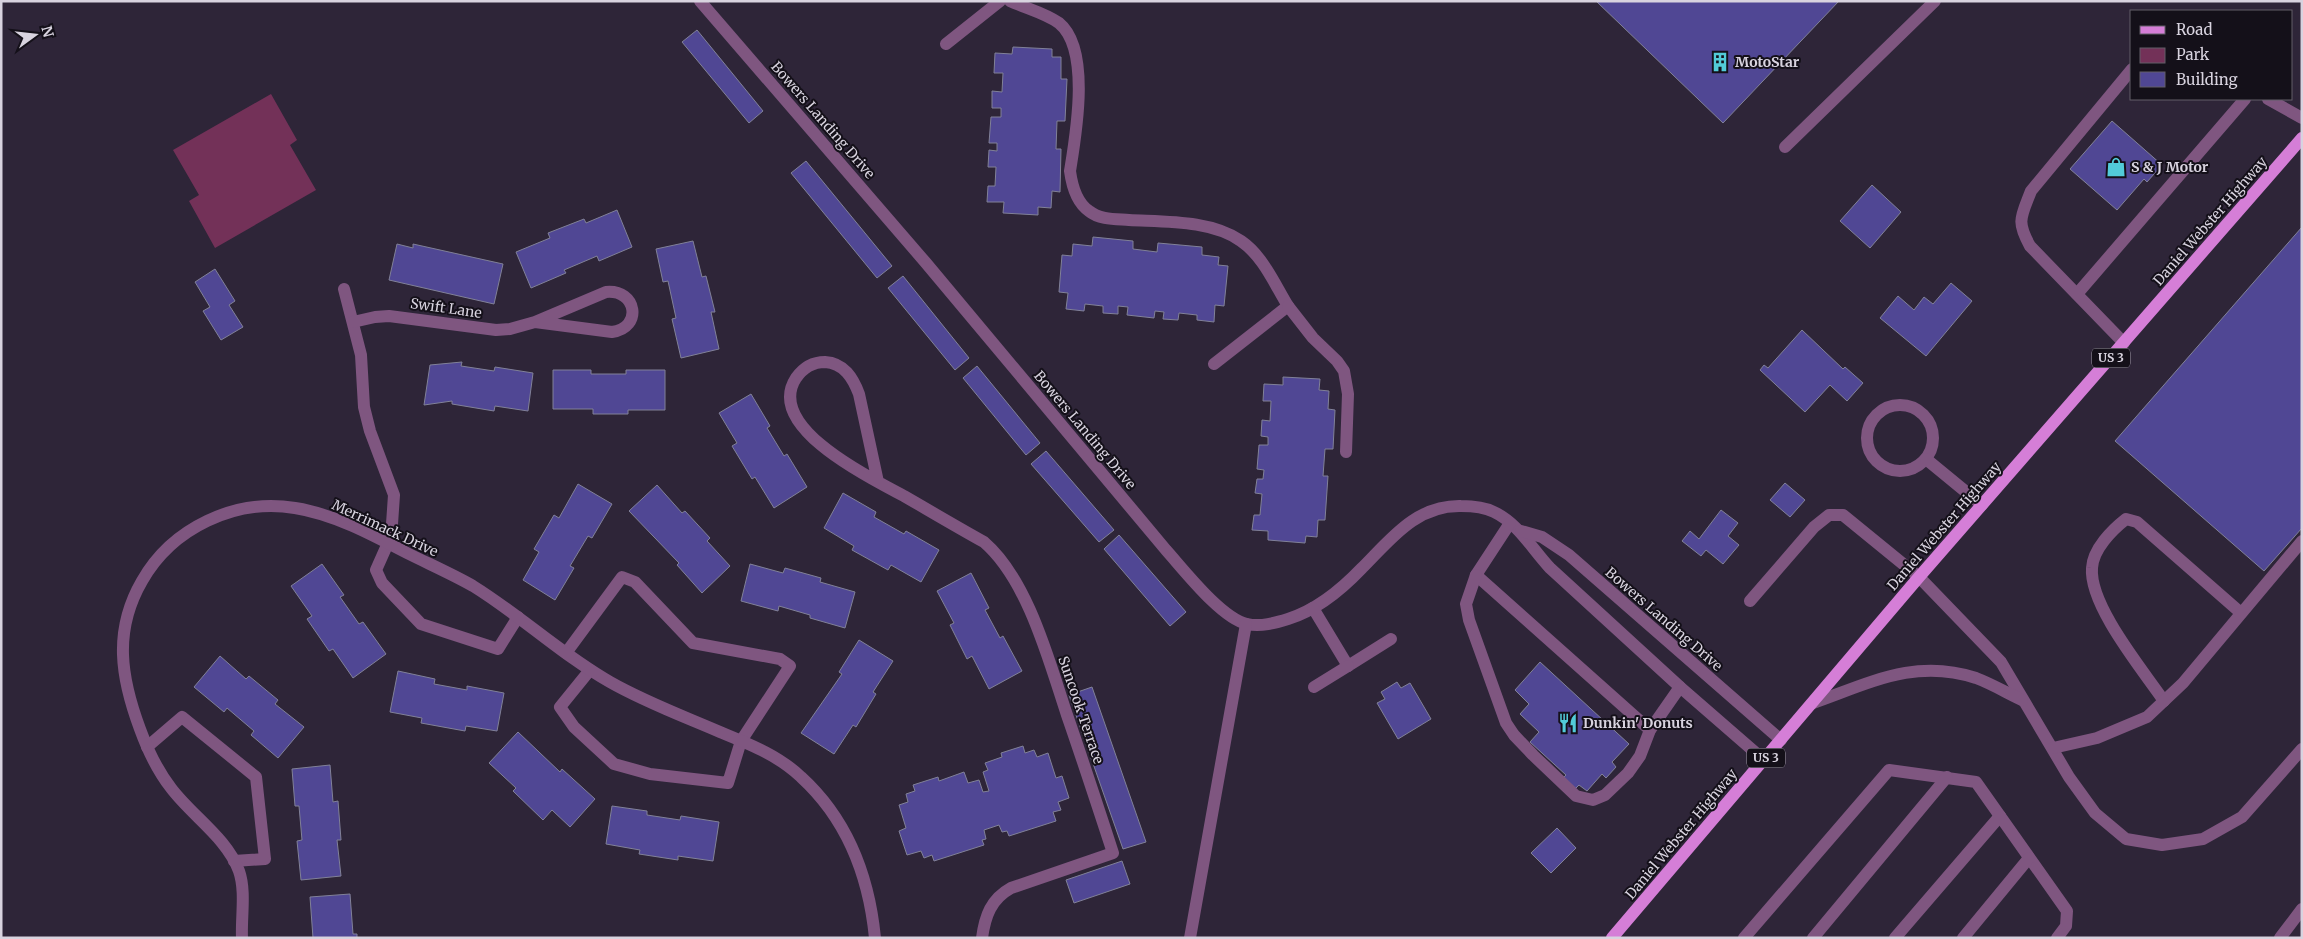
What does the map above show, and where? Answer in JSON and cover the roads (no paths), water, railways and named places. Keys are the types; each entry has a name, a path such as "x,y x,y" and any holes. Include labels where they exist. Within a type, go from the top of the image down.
{"main road":[{"name":"Daniel Webster Highway","path":"1612,938 1919,577 2302,138"}],"street":[{"path":"946,44 1000,1"},
{"path":"1010,1 1059,24 1070,36 1075,48 1079,78 1070,171 1072,184 1082,205 1101,218 1176,223 1209,228 1229,234 1243,242 1260,260 1288,306 1313,338 1337,361 1344,371 1348,381 1346,452"},
{"path":"1785,147 1935,1"},
{"name":"Bowers Landing Drive","path":"701,2 926,263 1192,581 1224,611 1246,624 1272,624 1300,615 1325,601 1361,569 1394,533 1412,519 1452,506 1478,506 1495,512 1521,531 1542,537 1569,556 1781,740"},
{"path":"2124,343 2030,246 2020,229 2022,214 2031,191 2130,71"},
{"path":"2076,294 2244,100"},
{"path":"2270,100 2302,118"},
{"path":"344,289 361,355 364,407 370,431 394,495 392,524 388,543 376,570 382,583 421,624 498,649 518,617"},
{"name":"Swift Lane","path":"353,322 389,316 496,330 510,329 535,322 606,292 625,296 629,300 633,312 628,324 624,328 612,332 535,322"},
{"path":"1214,364 1288,306"},
{"name":"Suncook Terrace","path":"878,482 859,394 854,381 844,370 831,363 820,362 810,365 798,375 791,389 794,409 801,424 826,450 878,482 984,542 996,552 1006,566 1023,595 1048,658 1113,853 1011,888 1000,894 991,905 986,917 982,938"},
{"path":"1896,405 1907,406 1917,410 1926,417 1931,427 1933,438 1931,449 1926,459 1918,466 1903,471 1887,469 1878,463 1871,455 1867,434 1870,424 1876,415 1885,408 1896,405"},
{"path":"1926,459 1982,505"},
{"name":"Merrimack Drive","path":"242,938 242,886 240,873 234,860 172,789 151,757 126,690 122,653 127,617 141,583 162,553 175,540 206,521 223,514 241,509 277,506 313,512 388,543 471,585 590,670 626,691 764,750 784,762 810,786 828,807 852,847 861,869 873,919 875,938"},
{"path":"1750,601 1814,527 1829,515 1843,515 1919,577 2000,662 2094,813 2126,839 2162,845 2203,839 2242,816 2302,749"},
{"path":"2164,701 2100,607 2094,588 2092,567 2098,550 2118,526 2126,519 2136,522 2241,613"},
{"path":"1510,523 1476,575 1466,604 1468,620 1506,723 1533,755 1576,796 1593,800 1605,795 1632,768 1640,756 1650,730 1680,688"},
{"name":"Bowers Landing Drive","path":"1521,531 1532,548 1550,568 1680,688 1764,760"},
{"path":"2053,748 2097,738 2125,728 2147,717 2183,683 2302,541"},
{"path":"1476,575 1650,730"},
{"path":"566,653 622,577 635,582 693,643 780,660 790,666 741,741 728,783 650,774 614,764 574,727 560,707 590,670"},
{"path":"1313,608 1348,666"},
{"path":"1190,938 1246,624"},
{"path":"1314,687 1392,640"},
{"path":"1813,703 1888,676 1908,671 1931,669 1978,679 2022,700"},
{"path":"147,747 182,717 256,777 265,859 234,860"},
{"path":"1744,938 1889,770 1976,782 2067,911 2066,926 2057,938"},
{"path":"1813,938 1947,777"},
{"path":"1895,938 2000,816"},
{"path":"1963,938 2029,858"},
{"path":"2280,938 2302,909"}],"place":[{"name":"MotoStar","path":"1720,62"},
{"name":"S & J Motor","path":"2116,167"},
{"name":"Dunkin' Donuts","path":"1568,723"}]}
